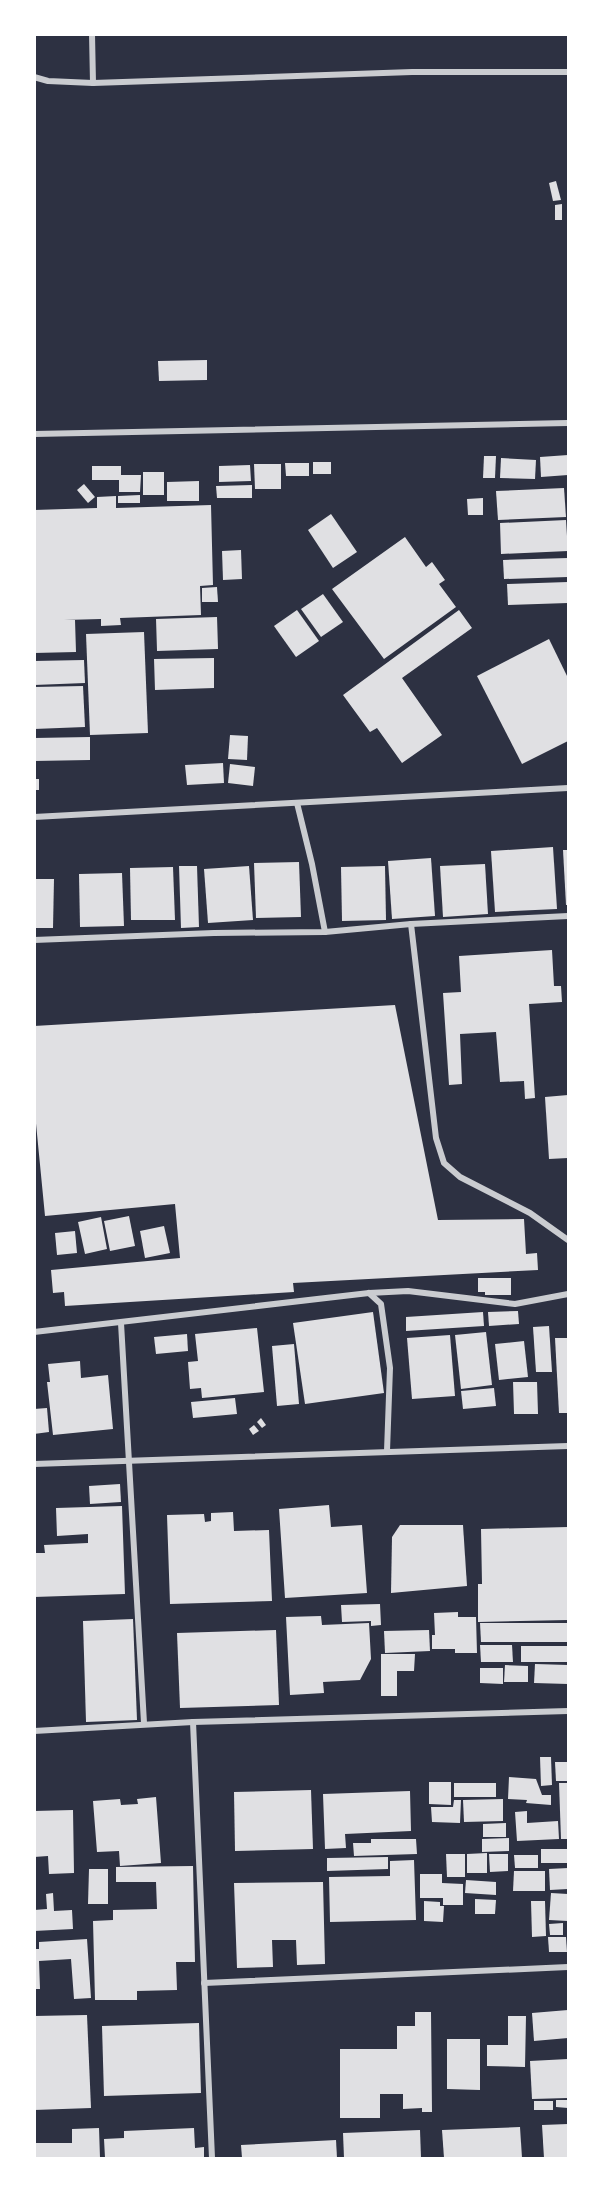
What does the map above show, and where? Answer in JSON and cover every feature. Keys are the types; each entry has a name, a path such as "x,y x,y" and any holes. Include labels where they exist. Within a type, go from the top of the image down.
{"street":[{"path":"92,34 93,83"},
{"path":"34,77 48,81 93,83 412,72 568,72"},
{"path":"34,434 568,423"},
{"path":"34,817 568,788"},
{"path":"297,803 325,932"},
{"path":"34,940 214,933 325,932 411,924 568,916"},
{"path":"411,924 436,1138 444,1163 460,1177 530,1213 568,1240"},
{"path":"34,1332 369,1293 408,1291 515,1304 568,1294"},
{"path":"369,1293 381,1304 390,1368 387,1451"},
{"path":"121,1323 144,1723"},
{"path":"34,1464 568,1446"},
{"path":"34,1731 144,1723 568,1711"},
{"path":"193,1722 212,2158"},
{"path":"204,1983 568,1967"}],"building":[{"path":"556,181 561,200 553,201 549,183"},
{"path":"562,204 562,220 555,220 555,205"},
{"path":"207,360 207,380 159,381 158,361"},
{"path":"568,455 568,475 541,477 540,457"},
{"path":"484,456 496,456 495,478 483,478"},
{"path":"501,458 536,460 535,479 500,478"},
{"path":"313,462 331,462 331,474 313,474"},
{"path":"285,463 309,463 309,476 286,476"},
{"path":"254,464 281,464 281,489 255,489"},
{"path":"250,465 251,481 219,482 219,466"},
{"path":"92,466 121,466 121,475 141,475 140,492 119,492 119,480 92,480"},
{"path":"143,472 164,472 164,495 143,495"},
{"path":"199,481 199,501 167,501 167,482"},
{"path":"84,484 95,497 88,503 77,490"},
{"path":"252,485 252,498 217,498 216,486"},
{"path":"564,488 566,517 498,520 496,491"},
{"path":"140,495 140,503 118,503 118,496"},
{"path":"116,496 116,508 211,505 213,585 200,586 201,615 120,618 121,625 101,626 101,619 64,620 75,620 76,652 34,653 34,510 97,508 97,497"},
{"path":"483,498 483,515 468,515 467,499"},
{"path":"331,514 357,552 333,568 308,530"},
{"path":"566,520 568,551 501,554 500,523"},
{"path":"405,537 426,567 432,562 445,580 439,584 456,607 384,659 332,589"},
{"path":"241,550 242,579 223,580 222,551"},
{"path":"568,558 568,577 504,579 503,560"},
{"path":"568,582 568,603 508,605 507,584"},
{"path":"217,587 218,602 202,602 202,588"},
{"path":"323,594 343,622 321,637 301,609"},
{"path":"297,610 319,641 296,657 274,626"},
{"path":"459,610 472,628 402,678 442,735 402,763 377,728 370,732 343,695"},
{"path":"217,617 218,649 157,651 156,619"},
{"path":"144,632 148,733 90,735 86,634"},
{"path":"549,639 568,678 568,741 522,764 477,676"},
{"path":"214,658 214,688 155,690 154,659"},
{"path":"84,660 85,683 34,685 34,661"},
{"path":"83,686 85,727 34,729 34,687"},
{"path":"230,735 248,736 247,760 228,759"},
{"path":"90,737 90,760 34,761 34,738"},
{"path":"223,763 224,783 187,785 185,765"},
{"path":"230,764 255,767 253,786 228,783"},
{"path":"34,779 39,779 39,790 34,790"},
{"path":"553,847 557,909 495,912 491,851"},
{"path":"563,850 568,850 568,905 566,905"},
{"path":"431,858 435,916 392,919 388,861"},
{"path":"299,862 301,917 256,918 254,863"},
{"path":"485,864 488,914 443,917 440,866"},
{"path":"179,866 197,866 199,927 181,928"},
{"path":"249,866 253,920 208,923 204,869"},
{"path":"385,866 386,920 342,921 341,867"},
{"path":"173,867 175,920 131,920 130,868"},
{"path":"122,873 124,926 80,927 79,874"},
{"path":"34,879 54,879 53,928 34,928"},
{"path":"552,950 554,986 561,986 562,1002 529,1004 535,1098 525,1099 524,1081 500,1082 496,1032 460,1034 462,1084 449,1085 443,993 461,992 459,956"},
{"path":"395,1005 438,1220 524,1219 526,1254 537,1253 538,1270 293,1283 294,1292 65,1306 64,1292 53,1293 51,1270 180,1258 175,1204 45,1216 34,1103 34,1026"},
{"path":"568,1095 568,1158 549,1159 545,1097"},
{"path":"129,1216 135,1246 110,1251 104,1221"},
{"path":"101,1217 107,1249 85,1254 78,1222"},
{"path":"164,1226 170,1253 145,1258 140,1231"},
{"path":"75,1231 77,1253 57,1255 55,1233"},
{"path":"478,1278 511,1278 511,1295 485,1295 485,1292 478,1292"},
{"path":"518,1311 519,1324 489,1326 488,1312"},
{"path":"373,1312 384,1393 305,1404 293,1323"},
{"path":"483,1312 484,1326 406,1331 406,1317"},
{"path":"549,1326 552,1372 536,1372 533,1327"},
{"path":"257,1328 264,1392 202,1398 201,1388 190,1389 188,1362 198,1361 195,1334"},
{"path":"486,1332 492,1385 461,1389 455,1335"},
{"path":"187,1334 188,1351 156,1354 154,1337"},
{"path":"450,1335 455,1396 412,1399 407,1338"},
{"path":"555,1338 568,1338 568,1413 559,1413"},
{"path":"524,1341 528,1377 499,1380 495,1344"},
{"path":"294,1344 299,1404 277,1406 272,1346"},
{"path":"80,1361 81,1378 108,1375 113,1429 53,1435 47,1382 50,1382 48,1364"},
{"path":"513,1382 537,1382 538,1414 514,1414"},
{"path":"494,1388 496,1406 463,1409 461,1391"},
{"path":"235,1398 237,1414 193,1418 191,1402"},
{"path":"47,1408 49,1432 34,1434 34,1409"},
{"path":"261,1418 266,1425 262,1428 257,1422"},
{"path":"254,1425 259,1431 253,1435 249,1429"},
{"path":"120,1484 121,1502 90,1504 89,1486"},
{"path":"329,1505 331,1527 362,1525 367,1593 285,1598 279,1509"},
{"path":"122,1506 125,1594 34,1597 34,1553 45,1553 44,1545 88,1543 88,1534 57,1536 56,1508"},
{"path":"233,1512 234,1531 269,1530 272,1601 170,1604 167,1515 204,1514 205,1522 211,1521 211,1513"},
{"path":"400,1525 463,1525 467,1586 391,1593 392,1537"},
{"path":"568,1527 568,1620 478,1622 478,1584 482,1584 481,1529"},
{"path":"380,1604 381,1625 371,1626 371,1621 342,1622 341,1605"},
{"path":"458,1612 458,1617 476,1617 477,1653 455,1653 455,1649 432,1649 432,1635 435,1635 434,1613"},
{"path":"321,1616 322,1625 369,1623 371,1659 360,1680 323,1682 324,1693 290,1695 286,1617"},
{"path":"133,1619 137,1720 86,1722 83,1621"},
{"path":"480,1623 568,1623 568,1642 481,1642"},
{"path":"276,1630 279,1705 180,1708 177,1633"},
{"path":"429,1630 430,1651 385,1653 384,1631"},
{"path":"480,1645 512,1645 513,1662 481,1662"},
{"path":"521,1646 568,1646 568,1662 521,1662"},
{"path":"381,1654 415,1654 414,1671 397,1671 397,1696 381,1696"},
{"path":"535,1664 568,1665 568,1684 534,1683"},
{"path":"505,1665 528,1666 528,1682 504,1682"},
{"path":"480,1668 503,1668 503,1684 480,1683"},
{"path":"540,1757 551,1757 552,1785 541,1786"},
{"path":"555,1762 568,1762 568,1781 556,1781"},
{"path":"509,1777 536,1779 542,1795 551,1795 551,1805 508,1799"},
{"path":"429,1782 451,1782 451,1805 429,1804"},
{"path":"454,1783 496,1783 496,1797 454,1797"},
{"path":"559,1783 568,1783 568,1839 561,1839"},
{"path":"311,1790 313,1849 235,1851 234,1792"},
{"path":"410,1791 411,1831 345,1834 346,1848 325,1849 323,1794"},
{"path":"156,1797 161,1863 120,1866 119,1851 97,1852 93,1801 120,1799 121,1805 138,1804 137,1799"},
{"path":"503,1799 503,1821 464,1822 463,1800"},
{"path":"454,1800 461,1800 460,1823 432,1822 431,1807 453,1807"},
{"path":"73,1810 74,1873 49,1874 48,1856 34,1857 34,1811"},
{"path":"527,1811 527,1823 558,1821 559,1839 517,1841 515,1812"},
{"path":"506,1823 506,1837 483,1837 483,1824"},
{"path":"509,1838 509,1851 482,1852 482,1839"},
{"path":"371,1839 416,1839 417,1854 354,1856 353,1843 371,1843"},
{"path":"541,1849 568,1849 568,1863 541,1863"},
{"path":"487,1853 487,1873 467,1873 467,1854"},
{"path":"446,1854 465,1854 465,1877 447,1877"},
{"path":"489,1854 508,1854 508,1871 490,1872"},
{"path":"514,1855 538,1855 538,1868 515,1868"},
{"path":"388,1857 388,1869 327,1871 327,1858"},
{"path":"414,1860 416,1920 330,1922 329,1877 390,1876 390,1861"},
{"path":"193,1866 195,1962 176,1962 177,1990 137,1991 137,2000 95,2000 93,1921 113,1920 113,1910 157,1909 156,1882 116,1882 116,1867"},
{"path":"568,1868 568,1889 550,1890 549,1869"},
{"path":"89,1869 108,1869 108,1904 88,1904"},
{"path":"514,1871 545,1871 545,1891 513,1891"},
{"path":"420,1874 442,1874 442,1883 463,1884 463,1905 443,1905 443,1898 420,1898"},
{"path":"466,1880 496,1882 496,1895 465,1893"},
{"path":"323,1882 325,1964 297,1965 296,1940 272,1940 273,1967 237,1968 234,1883"},
{"path":"53,1893 54,1911 72,1910 73,1929 34,1931 34,1910 47,1909 46,1894"},
{"path":"551,1893 568,1894 568,1921 549,1920"},
{"path":"475,1899 496,1900 495,1914 475,1914"},
{"path":"424,1901 440,1902 440,1906 444,1906 443,1922 424,1921"},
{"path":"531,1901 545,1901 546,1936 532,1937"},
{"path":"563,1923 563,1935 550,1935 549,1924"},
{"path":"548,1937 566,1937 567,1952 549,1952"},
{"path":"87,1939 91,1998 74,1999 71,1959 39,1961 40,1989 34,1989 34,1949 39,1949 39,1942"},
{"path":"568,2010 568,2038 534,2041 532,2013"},
{"path":"415,2012 431,2012 432,2112 422,2112 422,2108 403,2109 403,2094 380,2094 380,2118 340,2118 340,2049 397,2049 397,2026 415,2026"},
{"path":"87,2015 91,2108 34,2110 34,2016"},
{"path":"508,2016 526,2016 525,2067 487,2066 487,2045 508,2045"},
{"path":"199,2023 201,2093 104,2096 102,2026"},
{"path":"447,2039 480,2039 480,2090 447,2089"},
{"path":"568,2059 568,2098 532,2099 530,2061"},
{"path":"556,2100 568,2100 568,2108 556,2107"},
{"path":"534,2101 553,2101 553,2110 534,2110"},
{"path":"568,2124 568,2158 544,2158 542,2125"},
{"path":"520,2127 522,2158 444,2158 442,2130"},
{"path":"99,2128 100,2158 34,2158 34,2143 72,2143 72,2129"},
{"path":"194,2128 195,2148 204,2147 204,2158 105,2158 104,2139 124,2138 124,2131"},
{"path":"420,2130 421,2158 344,2158 343,2133"},
{"path":"336,2140 337,2158 242,2158 241,2145"}]}
